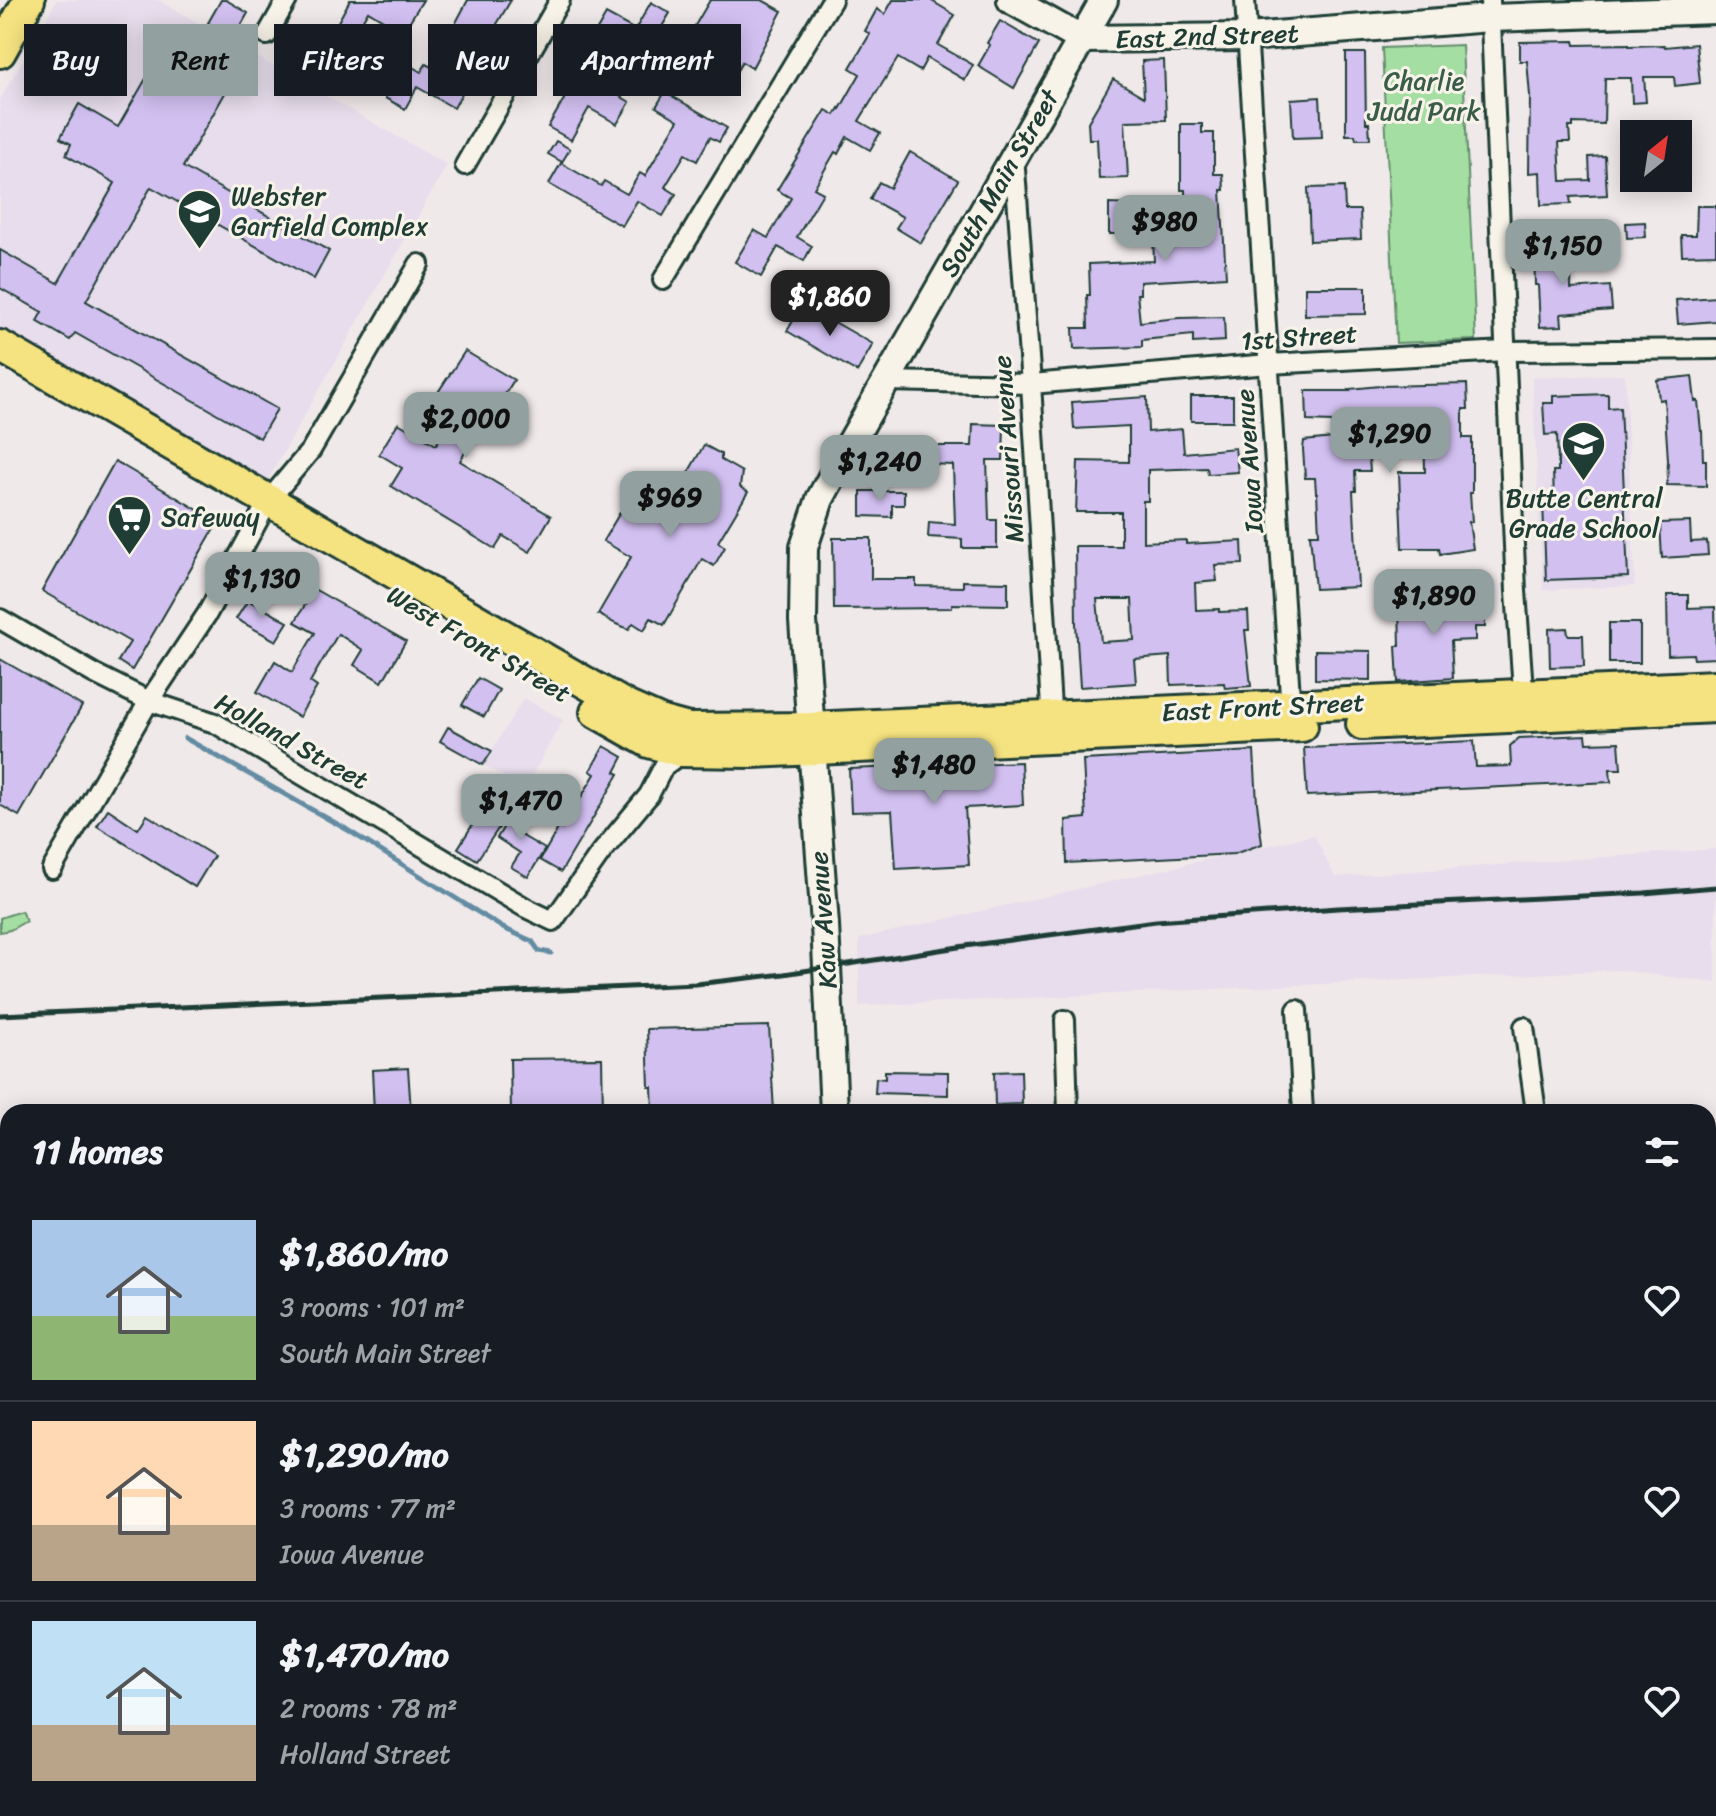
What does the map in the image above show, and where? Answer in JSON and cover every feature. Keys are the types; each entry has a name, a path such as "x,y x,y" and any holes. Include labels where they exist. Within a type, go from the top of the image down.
{"main road":[{"path":"0,52 29,0"},
{"name":"West Front Street","path":"0,346 264,510"},
{"name":"West Front Street","path":"0,370 496,633 628,707 662,722 686,740 810,739"},
{"name":"East Front Street","path":"810,739 1524,705 1716,686"},
{"name":"East Front Street","path":"1524,705 1716,707"}],"street":[{"path":"267,35 287,0"},
{"path":"465,165 560,0"},
{"path":"663,280 832,0"},
{"path":"1011,0 1081,39"},
{"name":"South Main Street","path":"810,739 803,640 804,547 820,499 1104,0"},
{"name":"Iowa Avenue","path":"1245,0 1291,716"},
{"path":"1490,9 1516,591 1524,705"},
{"name":"East 2nd Street","path":"1081,39 1248,37 1490,9 1716,10"},
{"name":"Missouri Avenue","path":"1014,156 1052,728"},
{"path":"52,869 149,701 207,614 264,510 311,450 419,264"},
{"name":"1st Street","path":"885,381 1031,384 1269,364 1505,351 1716,349"},
{"name":"Holland Street","path":"0,619 93,673 149,701 215,723 526,908 553,921 600,854 649,795 664,766 686,740"},
{"name":"Kaw Avenue","path":"810,739 825,925 834,1104"},
{"path":"1297,1010 1303,1104"},
{"path":"1065,1020 1068,1104"},
{"path":"1524,1027 1535,1104"}],"shaded area":[{"name":"Webster Garfield Complex","path":"57,0 158,0 200,24 143,24 143,96 258,96 258,57 274,66 274,96 326,96 447,165 265,485 0,334 0,100 24,58 24,96 127,96 127,24 43,24"},
{"name":"Butte Central Grade School","path":"1625,374 1635,586 1543,590 1532,378"},
{"path":"524,698 563,720 525,788 483,765"},
{"path":"1314,835 1335,877 1716,849 1716,983 1618,970 859,1006 859,939"}],"green space":[{"name":"Charlie Judd Park","path":"1462,45 1476,340 1396,343 1382,48"},
{"path":"21,911 26,921 0,932 0,918"}],"building":[{"path":"221,0 248,13 242,24 208,23"},
{"path":"350,0 423,0 408,24 390,24 368,11 360,24 337,24"},
{"path":"468,0 511,0 497,24 455,24"},
{"path":"710,0 762,0 782,11 752,68 741,64 741,24 696,24"},
{"path":"893,0 930,0 955,15 938,45 973,65 965,80 927,58 920,71 898,58 859,121 880,133 870,150 847,137 814,188 823,193 797,237 812,246 804,261 778,247 761,277 735,262 754,230 768,238 791,198 777,190 826,110 835,115 840,109 860,74 850,68 870,34 865,31 877,9 885,14"},
{"path":"651,2 670,13 664,24 638,24"},
{"path":"606,14 624,24 600,24"},
{"path":"1000,21 1039,44 1014,88 978,66"},
{"path":"1574,41 1575,45 1665,47 1696,44 1700,83 1675,86 1674,77 1644,77 1646,102 1632,103 1631,78 1605,78 1604,124 1573,123 1573,127 1569,127 1570,142 1559,142 1561,181 1590,180 1589,157 1605,156 1607,195 1570,197 1571,204 1541,205 1540,172 1529,173 1530,96 1527,61 1520,61 1520,42"},
{"path":"1346,53 1365,53 1366,123 1369,123 1370,139 1346,135"},
{"path":"1164,60 1166,120 1125,121 1128,178 1099,179 1097,139 1089,139 1088,122 1113,79 1144,97 1142,61"},
{"path":"428,65 428,93 417,87 405,109 385,98 412,96 412,67 421,72"},
{"path":"143,84 143,96 223,96 183,167 329,251 314,279 151,187 86,301 277,409 260,438 75,333 70,340 37,321 42,312 0,288 0,250 58,283 115,183 66,155 71,144 60,138 79,104 118,127"},
{"path":"433,96 461,96 454,108"},
{"path":"566,96 620,96 630,102 617,124 589,108 571,140 548,127"},
{"path":"663,96 672,96 727,128 719,142 710,137 697,161 685,154 665,187 676,194 663,216 637,201 622,226 549,184 561,163 601,186 604,181 627,194 640,173 645,176 678,120 656,107"},
{"path":"1320,97 1322,137 1293,138 1291,99"},
{"path":"1181,124 1202,124 1202,133 1214,133 1214,174 1223,174 1224,190 1221,190 1226,277 1140,282 1140,294 1137,294 1140,322 1224,317 1225,341 1193,343 1193,335 1142,340 1142,347 1074,349 1073,328 1088,328 1089,264 1154,261 1153,237 1186,235 1185,190 1181,190"},
{"path":"556,141 570,149 562,162 548,154"},
{"path":"910,152 958,180 921,243 896,228 903,217 870,199 879,182 890,188"},
{"path":"1344,187 1345,210 1360,210 1361,239 1310,241 1308,188"},
{"path":"1109,204 1134,205 1134,234 1109,234"},
{"path":"1697,206 1716,206 1716,254 1682,255 1681,235 1696,235"},
{"path":"1645,222 1646,237 1627,238 1626,223"},
{"path":"1534,245 1572,245 1571,289 1610,286 1612,310 1561,314 1562,326 1540,327"},
{"path":"1305,287 1366,287 1366,314 1305,315"},
{"path":"1716,297 1716,321 1678,324 1676,300"},
{"path":"803,304 873,344 857,372 787,331"},
{"path":"465,351 514,380 502,399 518,409 512,420 516,422 503,444 478,430 460,461 551,516 530,552 503,536 495,549 391,486 402,468 379,454 398,423 436,445 453,416 431,403"},
{"path":"1692,376 1702,431 1703,460 1706,460 1706,486 1667,485 1664,399 1659,400 1657,380"},
{"path":"1467,384 1468,409 1463,409 1463,438 1472,438 1472,522 1469,522 1473,549 1440,554 1439,548 1402,548 1399,472 1425,472 1424,412 1348,415 1349,446 1368,445 1370,471 1355,471 1356,491 1353,491 1358,587 1315,589 1310,534 1319,534 1317,493 1315,478 1305,478 1303,449 1304,441 1333,438 1332,422 1307,421 1306,391"},
{"name":"Butte Central Grade School","path":"1608,394 1608,408 1620,407 1628,577 1546,580 1543,501 1554,500 1553,471 1558,471 1558,461 1557,434 1545,435 1543,403 1553,403 1553,396"},
{"path":"1191,396 1233,396 1233,421 1191,421"},
{"path":"1147,397 1148,432 1182,429 1184,453 1235,448 1238,472 1208,474 1207,468 1148,470 1148,501 1143,501 1143,542 1186,540 1186,544 1242,541 1243,564 1215,565 1217,581 1195,583 1196,610 1248,611 1249,630 1245,630 1251,686 1225,688 1224,683 1171,685 1170,656 1134,659 1136,683 1080,687 1075,546 1121,546 1121,512 1076,512 1078,461 1129,462 1129,426 1074,429 1072,402","holes":["1097,599 1132,599 1134,640 1101,642"]},
{"path":"973,424 1004,425 1003,460 987,460 989,520 997,520 997,548 962,548 962,539 928,537 929,522 955,524 953,465 928,464 928,446 972,446"},
{"path":"897,437 914,447 904,464 887,455"},
{"path":"704,445 721,454 721,460 742,472 740,487 748,492 718,542 725,547 714,566 702,559 664,625 651,618 644,630 633,623 629,629 598,614 631,557 603,541 640,479 673,499"},
{"name":"Safeway","path":"115,461 218,522 132,670 118,661 130,642 42,591"},
{"path":"861,491 904,491 904,505 892,505 892,517 861,516"},
{"path":"1690,522 1691,542 1707,541 1708,555 1662,558 1660,523"},
{"path":"833,538 871,538 871,579 916,579 916,586 963,587 963,581 1008,582 1008,605 834,609"},
{"path":"314,589 406,641 382,682 354,665 363,650 338,634 310,682 317,687 299,717 257,692 275,661 292,672 315,633 295,622"},
{"path":"1667,595 1688,595 1688,608 1715,607 1716,658 1694,659 1693,654 1668,655"},
{"path":"248,600 288,622 276,641 236,619"},
{"path":"1427,600 1447,600 1447,604 1484,602 1485,627 1475,627 1475,640 1451,641 1453,678 1398,682 1396,646 1400,646 1399,604 1427,603"},
{"path":"1609,623 1640,623 1640,663 1609,663"},
{"path":"1567,628 1568,635 1583,635 1584,666 1550,667 1549,629"},
{"path":"1315,650 1371,651 1371,680 1315,679"},
{"path":"0,659 82,706 19,816 0,805"},
{"path":"478,678 499,690 484,717 462,705"},
{"path":"448,727 492,751 483,765 440,741"},
{"path":"1586,735 1587,743 1619,742 1621,769 1610,769 1611,782 1307,796 1304,748 1474,741 1476,767 1511,766 1510,746 1519,738"},
{"path":"604,746 623,757 615,772 619,774 561,872 540,860 595,774 590,771"},
{"path":"1254,751 1262,844 1234,854 1067,863 1066,820 1086,818 1083,760"},
{"path":"1021,762 1023,805 965,808 969,865 896,869 892,811 851,812 849,769"},
{"path":"517,805 532,813 519,834 545,849 528,877 511,867 520,853 497,838"},
{"path":"108,809 138,829 147,815 214,856 195,887 97,826"},
{"path":"480,813 500,826 477,860 458,848"},
{"path":"769,1026 774,1104 653,1104 647,1029"},
{"path":"602,1058 603,1104 511,1104 510,1059"},
{"path":"408,1068 410,1104 374,1104 372,1070"},
{"path":"885,1071 948,1072 948,1095 875,1093 876,1078 885,1079"},
{"path":"1021,1071 1022,1104 995,1104 994,1072"}],"waterway":[{"path":"185,738 346,829 503,928 532,941 539,951 551,953"}],"railway":[{"path":"0,1015 696,984 1156,921 1716,887"}],"place":[{"name":"Webster Garfield Complex","path":"200,250"},
{"name":"Butte Central Grade School","path":"1584,482"},
{"name":"Safeway","path":"130,556"}]}
